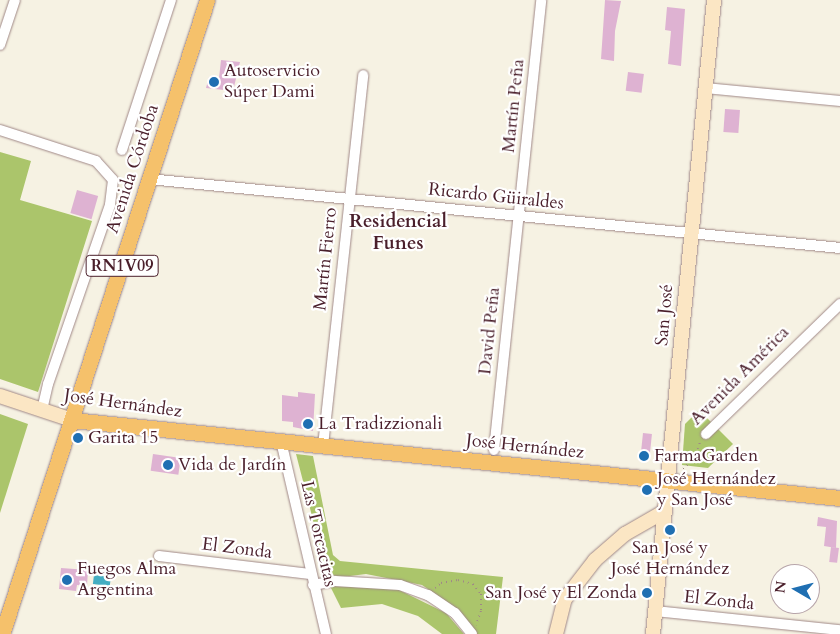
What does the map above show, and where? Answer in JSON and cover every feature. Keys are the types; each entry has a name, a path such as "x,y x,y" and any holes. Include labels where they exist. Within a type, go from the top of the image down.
{"main road":[{"name":"Avenida Córdoba","path":"2,634 207,0"},
{"name":"José Hernández","path":"72,420 840,498"}],"street":[{"path":"0,45 15,0"},
{"path":"122,150 171,0"},
{"name":"Martín Peña","path":"518,216 541,0"},
{"name":"San José","path":"653,634 665,511 673,481 691,233 714,0"},
{"name":"Martín Fierro","path":"323,446 362,75"},
{"path":"705,88 840,101"},
{"path":"0,130 96,161 113,180 110,205 48,384 42,410"},
{"name":"Ricardo Güiraldes","path":"149,179 840,248"},
{"name":"David Peña","path":"494,450 518,216"},
{"name":"Avenida América","path":"706,434 840,304"},
{"name":"José Hernández","path":"0,396 72,420"},
{"name":"Las Torcacitas","path":"281,442 310,574 326,634"},
{"path":"556,634 565,600 595,560 625,534 665,511"},
{"name":"El Zonda","path":"159,556 310,574"},
{"path":"313,585 335,581 400,585 428,595 455,613 474,630"},
{"name":"El Zonda","path":"655,611 840,630"}],"path":[{"name":"Avenida América","path":"673,481 706,434"},
{"path":"428,595 441,583 458,580 472,584 481,594 481,611 474,630"}],"green space":[{"path":"0,152 31,161 20,200 92,221 38,392 0,379"},
{"path":"699,410 733,444 708,468 682,465 685,424"},
{"path":"0,414 28,424 0,513"},
{"path":"296,454 313,456 333,555 340,561 503,577 496,634 477,634 456,608 422,585 366,574 342,577 327,574"},
{"path":"330,586 397,589 446,613 464,634 442,634 418,616 382,604 341,608"}],"water":[{"path":"94,575 111,577 110,586 93,584"}],"building":[{"path":"605,0 621,1 615,31 614,61 601,59"},
{"path":"667,7 685,9 681,66 668,64 671,31 665,30"},
{"path":"221,60 240,62 233,91 206,88 209,77 219,78"},
{"path":"628,72 644,74 642,93 626,91"},
{"path":"725,109 740,110 738,133 723,132"},
{"path":"77,190 98,196 92,219 70,213"},
{"path":"298,392 315,394 313,431 293,427 293,422 282,421 282,395 298,397"},
{"path":"643,433 652,434 649,460 640,459"},
{"path":"153,454 181,458 178,475 151,471"},
{"path":"818,517 837,521 836,548 824,546 826,527 817,526"},
{"path":"831,547 839,548 837,563 829,562"},
{"path":"61,568 88,570 87,586 77,585 76,591 59,589"}],"place":[{"name":"Autoservicio Súper Dami","path":"214,82"},
{"name":"La Tradizzionali","path":"308,424"},
{"name":"Garita 15","path":"78,438"},
{"name":"FarmaGarden","path":"644,456"},
{"name":"Vida de Jardín","path":"168,465"},
{"name":"José Hernández y San José","path":"647,490"},
{"name":"San José y José Hernández","path":"670,530"},
{"name":"Fuegos Alma Argentina","path":"67,580"},
{"name":"San José y El Zonda","path":"647,593"}],"district":[{"name":"Residencial Funes","path":"398,233"}]}
